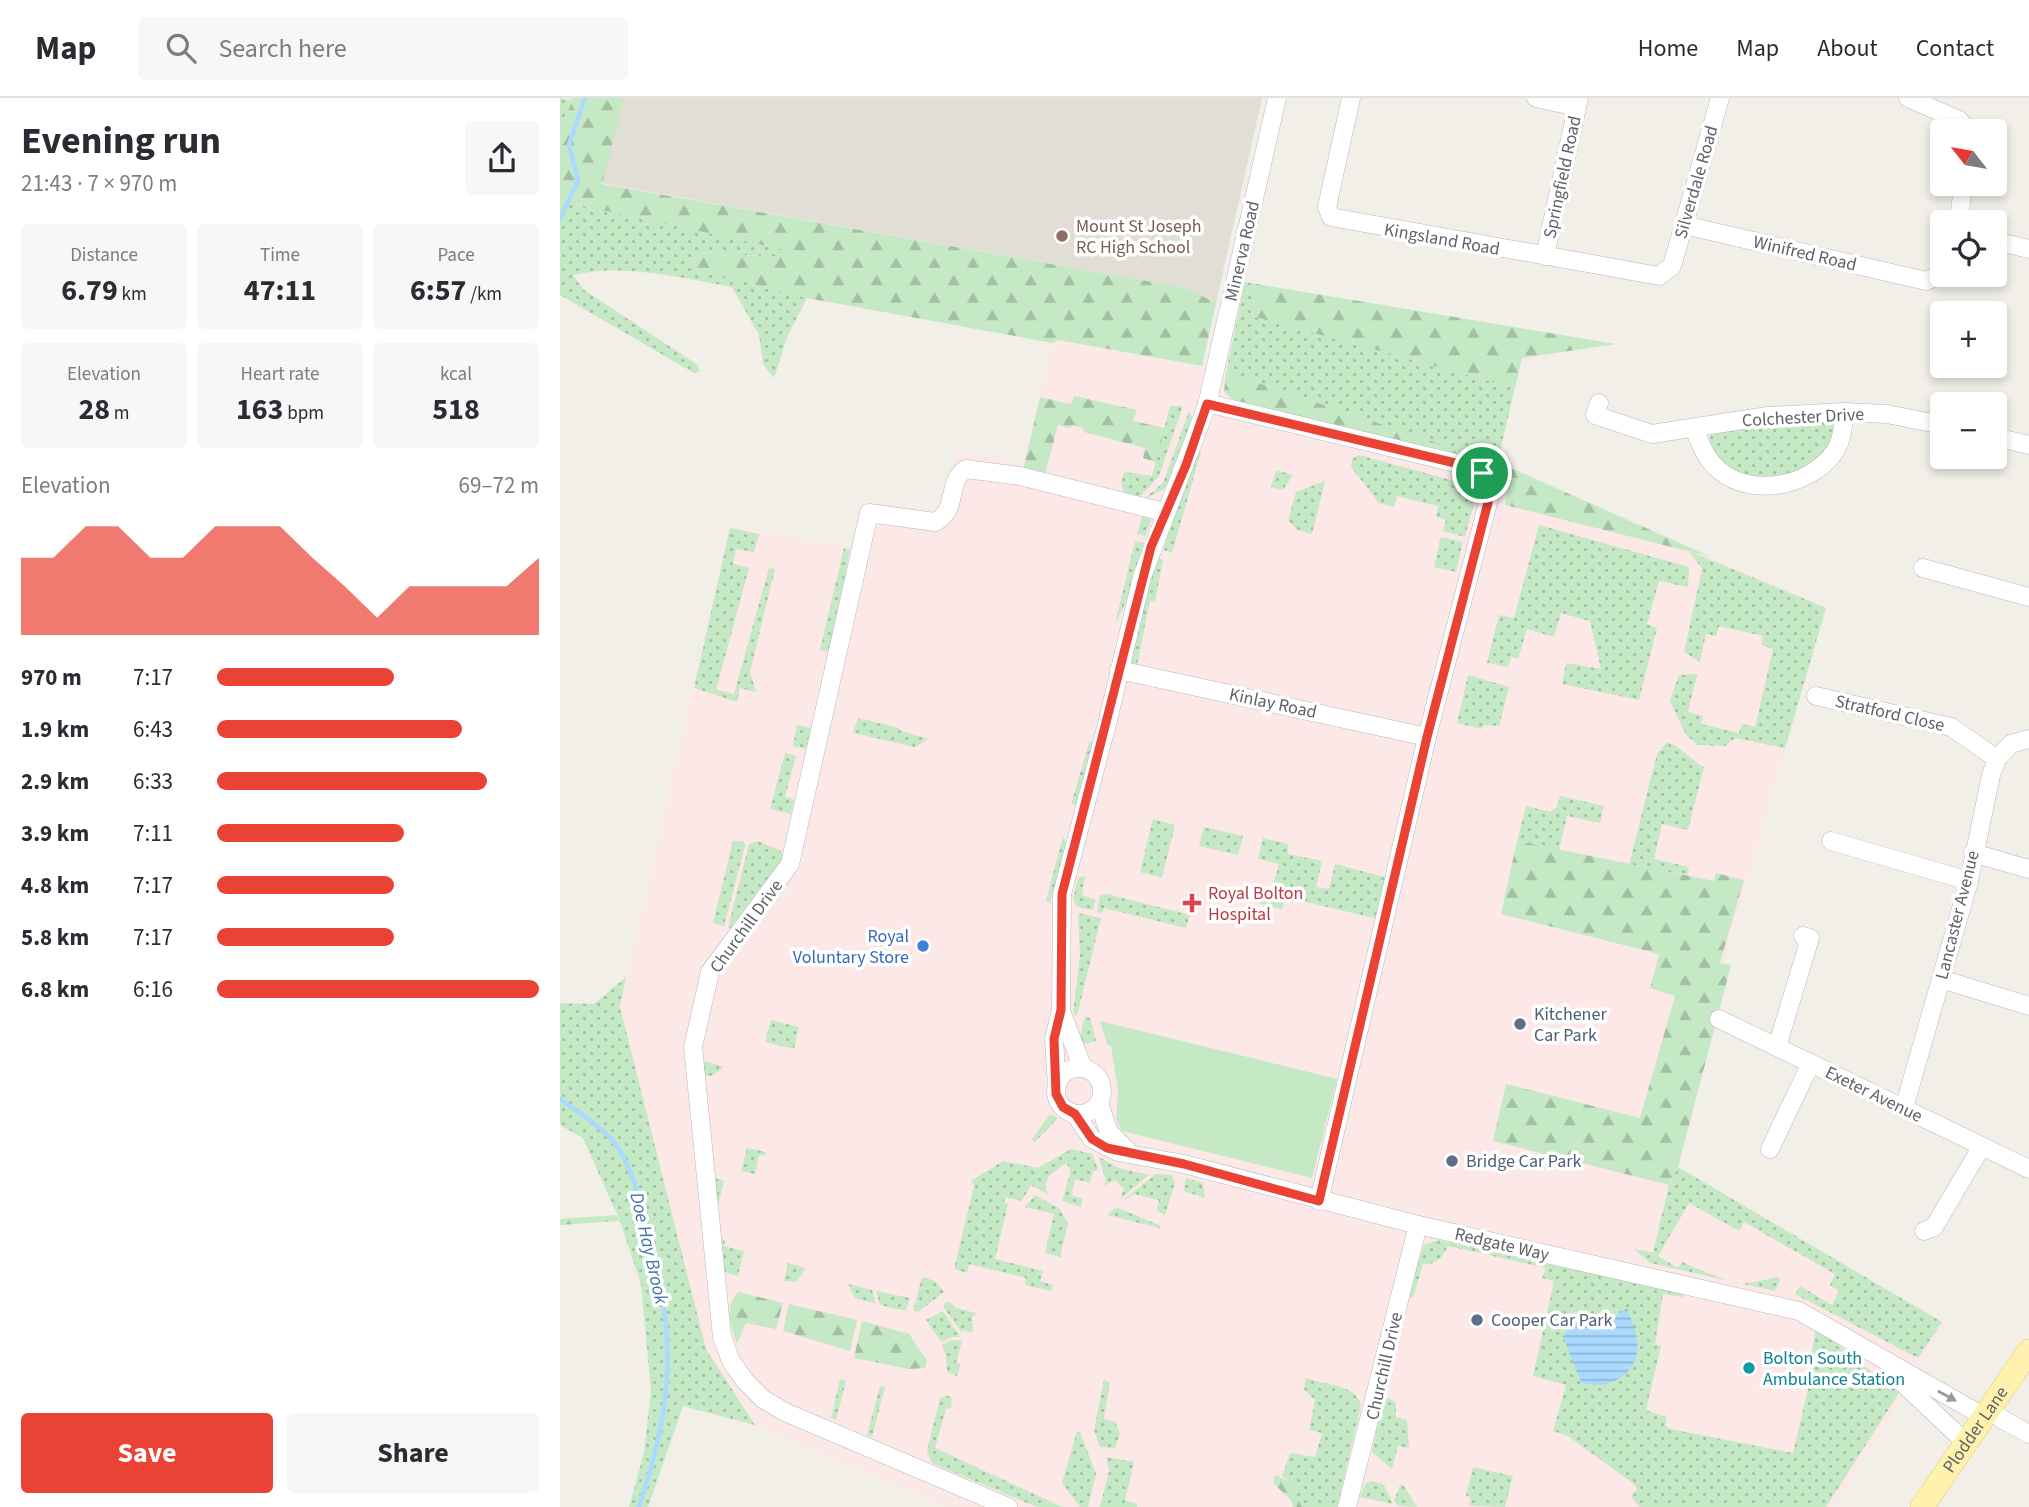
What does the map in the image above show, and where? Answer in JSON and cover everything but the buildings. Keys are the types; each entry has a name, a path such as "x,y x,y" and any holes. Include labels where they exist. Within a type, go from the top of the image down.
{"main road":[{"name":"Plodder Lane","path":"1922,1507 1965,1442 1992,1417 2029,1351"}],"street":[{"name":"Minerva Road","path":"1207,404 1277,98"},
{"name":"Kingsland Road","path":"1351,98 1327,207 1331,218 1659,276 1672,266"},
{"path":"1536,98 1578,103"},
{"name":"Silverdale Road","path":"1672,266 1720,98"},
{"path":"1908,98 1957,119"},
{"name":"Springfield Road","path":"1545,256 1578,103"},
{"name":"Winifred Road","path":"1685,225 1926,281 1930,279"},
{"path":"2007,244 2029,249"},
{"name":"Colchester Drive","path":"1599,403 1595,415 1652,434 1768,416 1844,412 1887,414 1930,423"},
{"name":"Redgate Way","path":"1207,404 1145,567 1062,894 1061,1010 1054,1039 1058,1101 1075,1114 1092,1139 1118,1152 1128,1151 1418,1225 1799,1311 1992,1417 2029,1434"},
{"path":"1207,404 1472,467 1482,473 1488,483 1490,495 1427,737 1319,1201"},
{"path":"1694,429 1703,450 1721,471 1738,482 1777,485 1810,473 1834,453 1843,432 1844,412"},
{"path":"2007,440 2029,445"},
{"name":"Churchill Drive","path":"1008,1507 786,1412 764,1399 745,1381 726,1349 717,1313 693,1046 710,972 790,864 869,513 935,522 949,512 958,476 966,470 1020,476 1164,512"},
{"path":"1923,568 2029,597"},
{"name":"Kinlay Road","path":"1119,670 1427,737"},
{"name":"Stratford Close","path":"1816,696 1951,727 1997,759"},
{"path":"1997,759 2011,744 2029,739"},
{"name":"Lancaster Avenue","path":"1904,1108 1969,881 1990,775 1997,759"},
{"path":"1831,841 1969,881"},
{"path":"1973,853 2029,869"},
{"path":"1777,1047 1810,938 1803,936"},
{"path":"1941,979 2029,1006"},
{"name":"Redgate Way","path":"1061,1010 1083,1068 1097,1076 1101,1082 1102,1097 1099,1104 1110,1132 1128,1151"},
{"name":"Exeter Avenue","path":"1719,1019 2029,1169"},
{"path":"1770,1149 1811,1063"},
{"path":"1057,1086 1063,1074 1083,1068"},
{"path":"1075,1114 1089,1113 1099,1104"},
{"path":"1924,1231 1934,1227 1982,1146"},
{"name":"Churchill Drive","path":"1347,1507 1418,1225"},
{"name":"Redgate Way","path":"1870,1351 1965,1442"}],"shaded area":[{"name":"Mount St Joseph RC High School","path":"624,98 1262,98 1216,303 1186,288 601,183"},
{"name":"Royal Bolton Hospital","path":"1058,340 1226,372 1224,386 1235,401 1511,472 1505,505 1711,557 1826,608 1723,963 1731,965 1678,1167 1946,1324 1920,1362 1901,1402 1833,1507 947,1507 755,1425 706,1349 620,1007 731,524 850,549 861,502 934,510 959,451 1023,464 1053,344"}],"green space":[{"path":"560,98 572,101 560,132"},
{"path":"570,98 624,98 602,184 1186,288 1216,303 1202,366 1058,340 1053,343 807,298 694,269 695,253 784,257 786,250 560,201 560,132 572,101"},
{"path":"560,201 787,250 784,257 695,253 694,268 807,298 787,337 774,378 763,364 759,335 732,287 632,271 573,275 584,290 698,365 699,372 694,373 560,295"},
{"path":"1245,282 1256,284 1252,316 1515,388 1497,464 1226,372"},
{"path":"1256,284 1616,344 1522,358 1515,388 1252,316"},
{"path":"1226,372 1511,468 1711,557 1505,505 1510,472 1235,401 1224,392"},
{"path":"1074,396 1137,410 1133,421 1165,428 1156,462 1143,458 1145,448 1084,432 1083,428 1072,425 1070,428 1058,425 1045,474 1023,470 1040,397 1071,404"},
{"path":"1170,406 1183,406 1159,476 1138,499 1124,493 1121,483 1124,472 1152,476"},
{"path":"1189,411 1193,420 1168,483 1163,490 1144,499 1163,483"},
{"path":"1827,419 1835,426 1832,443 1825,455 1797,472 1779,476 1744,475 1729,470 1716,459 1707,442 1711,435 1746,426"},
{"path":"1199,451 1201,452 1172,553 1164,550 1165,539"},
{"path":"1359,455 1473,486 1476,495 1465,537 1443,531 1446,520 1436,517 1438,506 1397,496 1394,507 1379,503 1351,467 1352,459"},
{"path":"1276,470 1293,475 1283,490 1271,487"},
{"path":"1325,481 1312,534 1298,530 1288,521 1296,492"},
{"path":"1143,512 1151,520 1145,536 1137,534"},
{"path":"1539,525 1689,567 1688,587 1659,581 1647,624 1657,628 1639,700 1562,684 1566,663 1601,669 1590,621 1561,613 1554,637 1527,629 1518,659 1511,657 1508,667 1487,663 1499,615 1514,618"},
{"path":"730,528 759,534 754,552 736,549 733,564 749,568 716,690 734,694 769,568 775,569 750,672 756,692 740,688 737,702 694,688"},
{"path":"1441,537 1463,542 1456,572 1434,567"},
{"path":"1135,541 1144,543 1125,604 1115,624"},
{"path":"844,548 850,550 830,648 826,652 820,650"},
{"path":"1689,551 1826,608 1785,748 1735,738 1725,746 1698,745 1686,735 1670,701 1679,675 1697,674 1688,712 1703,716 1701,724 1739,733 1742,724 1755,727 1773,649 1762,645 1763,636 1719,626 1716,636 1706,634 1700,662 1684,652 1702,569"},
{"path":"1156,556 1163,560 1155,602 1150,601 1137,665 1130,663"},
{"path":"1468,675 1509,687 1499,726 1484,725 1482,729 1457,723"},
{"path":"858,718 899,728 928,739 915,747 853,733"},
{"path":"797,725 811,728 806,749 793,746"},
{"path":"1090,740 1093,745 1077,805 1071,804"},
{"path":"1667,742 1704,767 1688,830 1662,824 1654,859 1689,867 1687,875 1629,865 1657,754"},
{"path":"785,753 796,756 785,797 794,799 791,814 770,809"},
{"path":"1560,796 1604,806 1600,823 1567,816 1559,851 1517,841 1526,806 1550,812 1557,807"},
{"path":"1153,819 1175,825 1162,878 1140,872"},
{"path":"1204,827 1243,836 1238,855 1199,846"},
{"path":"1063,836 1067,845 1050,903 1046,901"},
{"path":"1263,838 1288,844 1288,854 1322,861 1316,887 1329,889 1335,864 1388,878 1378,919 1285,897 1282,910 1251,901 1253,889 1271,893 1279,864 1258,859"},
{"path":"733,841 743,841 745,846 724,926 713,923"},
{"path":"758,841 781,851 783,861 734,929 728,928 749,844"},
{"path":"1517,841 1714,881 1716,873 1744,880 1720,963 1731,965 1678,1167 1669,1185 1493,1141 1506,1084 1640,1118 1675,996 1650,988 1659,954 1501,914"},
{"path":"1085,876 1082,895 1095,900 1093,910 1077,907 1073,899 1078,878"},
{"path":"1107,894 1190,915 1186,928 1104,908 1102,913 1097,912 1100,895"},
{"path":"1078,913 1101,918 1077,1016 1073,1014 1080,956"},
{"path":"626,977 620,1007 706,1349 755,1425 683,1406 648,1507 629,1507 644,1453 651,1390 641,1284 620,1221 583,1138 560,1125 560,1003 594,1004"},
{"path":"1085,1017 1090,1018 1096,1041 1081,1045 1079,1040"},
{"path":"771,1020 799,1027 794,1049 765,1042"},
{"path":"1100,1021 1337,1079 1312,1178 1122,1131 1116,1119 1118,1090 1111,1046 1107,1044"},
{"path":"701,1060 724,1067 711,1076 704,1075"},
{"path":"1050,1114 1058,1118 1034,1143 1032,1139"},
{"path":"747,1148 766,1152 765,1156 759,1155 755,1174 741,1171"},
{"path":"1071,1149 1092,1154 1098,1169 1093,1172 1090,1183 1075,1179 1071,1195 1083,1199 1081,1207 1062,1201 1071,1170 1066,1163 1049,1176 1045,1185 1048,1195 1031,1185 1022,1201 1005,1197 1004,1203 1008,1204 995,1259 1043,1271 1040,1281 1053,1285 1051,1291 1025,1285 1026,1278 969,1264 967,1273 954,1269 974,1186 971,1181 1003,1161 1038,1168"},
{"path":"1098,1156 1118,1168 1149,1175 1120,1199 1124,1189 1115,1180 1104,1186 1106,1180"},
{"path":"1678,1167 1942,1322 1918,1358 1795,1294 1800,1286 1832,1305 1839,1291 1830,1285 1835,1274 1744,1222 1739,1231 1689,1203 1658,1256 1678,1268 1683,1262 1730,1281 1650,1263 1634,1249 1653,1253 1669,1185"},
{"path":"1156,1174 1172,1175 1175,1183 1165,1215 1157,1211 1159,1200 1134,1194 1122,1201"},
{"path":"710,1177 724,1181 714,1222 720,1223 717,1238 725,1240 724,1246 744,1251 738,1276 727,1273 717,1264"},
{"path":"1186,1178 1203,1183 1205,1198 1184,1191"},
{"path":"1035,1195 1060,1209 1068,1224 1060,1257 1045,1253 1054,1214 1025,1207"},
{"path":"1116,1207 1159,1225 1160,1228 1107,1215"},
{"path":"616,1215 620,1221 560,1225 560,1219"},
{"path":"1438,1240 1685,1294 1683,1297 1663,1294 1655,1344 1661,1346 1646,1410 1667,1417 1665,1425 1670,1429 1793,1453 1814,1363 1810,1361 1816,1328 1899,1393 1826,1507 1640,1507 1631,1497 1637,1489 1634,1484 1568,1436 1553,1431 1566,1385 1533,1376 1554,1281 1542,1278 1546,1268 1448,1246 1439,1260 1423,1264 1413,1298 1408,1296 1424,1245"},
{"path":"788,1263 806,1268 796,1282 784,1281"},
{"path":"922,1277 935,1281 944,1292 918,1312 913,1311"},
{"path":"1778,1277 1780,1280 1775,1291 1741,1283"},
{"path":"848,1284 872,1290 876,1304 855,1298"},
{"path":"876,1291 910,1298 906,1311 880,1305"},
{"path":"739,1292 783,1303 776,1329 746,1323 737,1344 730,1310 734,1297"},
{"path":"949,1302 956,1308 976,1313 972,1318 973,1333 963,1330 962,1333 944,1308 944,1303"},
{"path":"789,1304 857,1320 850,1351 783,1331"},
{"path":"943,1311 960,1337 941,1342 926,1320"},
{"path":"862,1321 909,1334 927,1360 925,1368 909,1369 854,1358"},
{"path":"953,1340 962,1341 956,1363 961,1364 957,1376 947,1372 946,1355 942,1345"},
{"path":"1306,1378 1347,1389 1358,1399 1361,1406 1337,1507 1302,1507 1290,1483 1282,1476 1290,1453 1315,1457 1322,1433 1309,1430 1315,1400 1304,1389"},
{"path":"840,1379 846,1381 836,1420 831,1418"},
{"path":"1104,1380 1110,1382 1104,1419 1115,1422 1120,1433 1115,1448 1100,1447 1094,1430"},
{"path":"880,1386 885,1387 872,1437 867,1435"},
{"path":"947,1395 952,1399 951,1408 946,1409 935,1448 1062,1507 1037,1507 932,1463 927,1451 940,1398"},
{"path":"1388,1398 1396,1403 1396,1417 1407,1420 1409,1448 1398,1446 1392,1469 1372,1452 1383,1401"},
{"path":"1077,1431 1080,1432 1096,1474 1088,1507 1080,1507 1062,1483"},
{"path":"1106,1457 1134,1462 1125,1500 1137,1504 1137,1507 1100,1507 1109,1471"},
{"path":"1473,1467 1513,1476 1505,1507 1469,1506 1471,1497 1466,1496"},
{"path":"1275,1475 1290,1482 1302,1507 1293,1507 1291,1500 1273,1483"},
{"path":"1372,1481 1384,1485 1393,1504 1360,1497 1365,1484"},
{"path":"1400,1485 1403,1485 1417,1507 1398,1506 1394,1501"}],"water":[{"path":"1627,1308 1638,1347 1634,1361 1623,1376 1608,1384 1581,1382 1563,1337 1573,1320 1602,1322"}],"waterway":[{"path":"560,219 578,180 569,145 585,98"},
{"name":"Doe Hay Brook","path":"560,1099 609,1136 625,1160 640,1201 662,1297 668,1364 665,1397 660,1432 639,1507"}],"place":[{"name":"Mount St Joseph RC High School","path":"1062,236"},
{"name":"Royal Bolton Hospital","path":"1192,903"},
{"name":"Royal Voluntary Store","path":"923,946"},
{"name":"Kitchener Car Park","path":"1520,1024"},
{"name":"Bridge Car Park","path":"1452,1161"},
{"name":"Cooper Car Park","path":"1477,1320"},
{"name":"Bolton South Ambulance Station","path":"1749,1368"}],"route":[{"path":"1207,404 1472,467 1482,473 1488,483 1490,495 1427,737 1319,1201 1184,1164 1128,1151 1118,1152 1098,1144 1084,1130 1075,1114 1063,1107 1056,1094 1054,1039 1061,1010 1060,906 1142,577 1164,512 1186,465 1207,404"}]}
